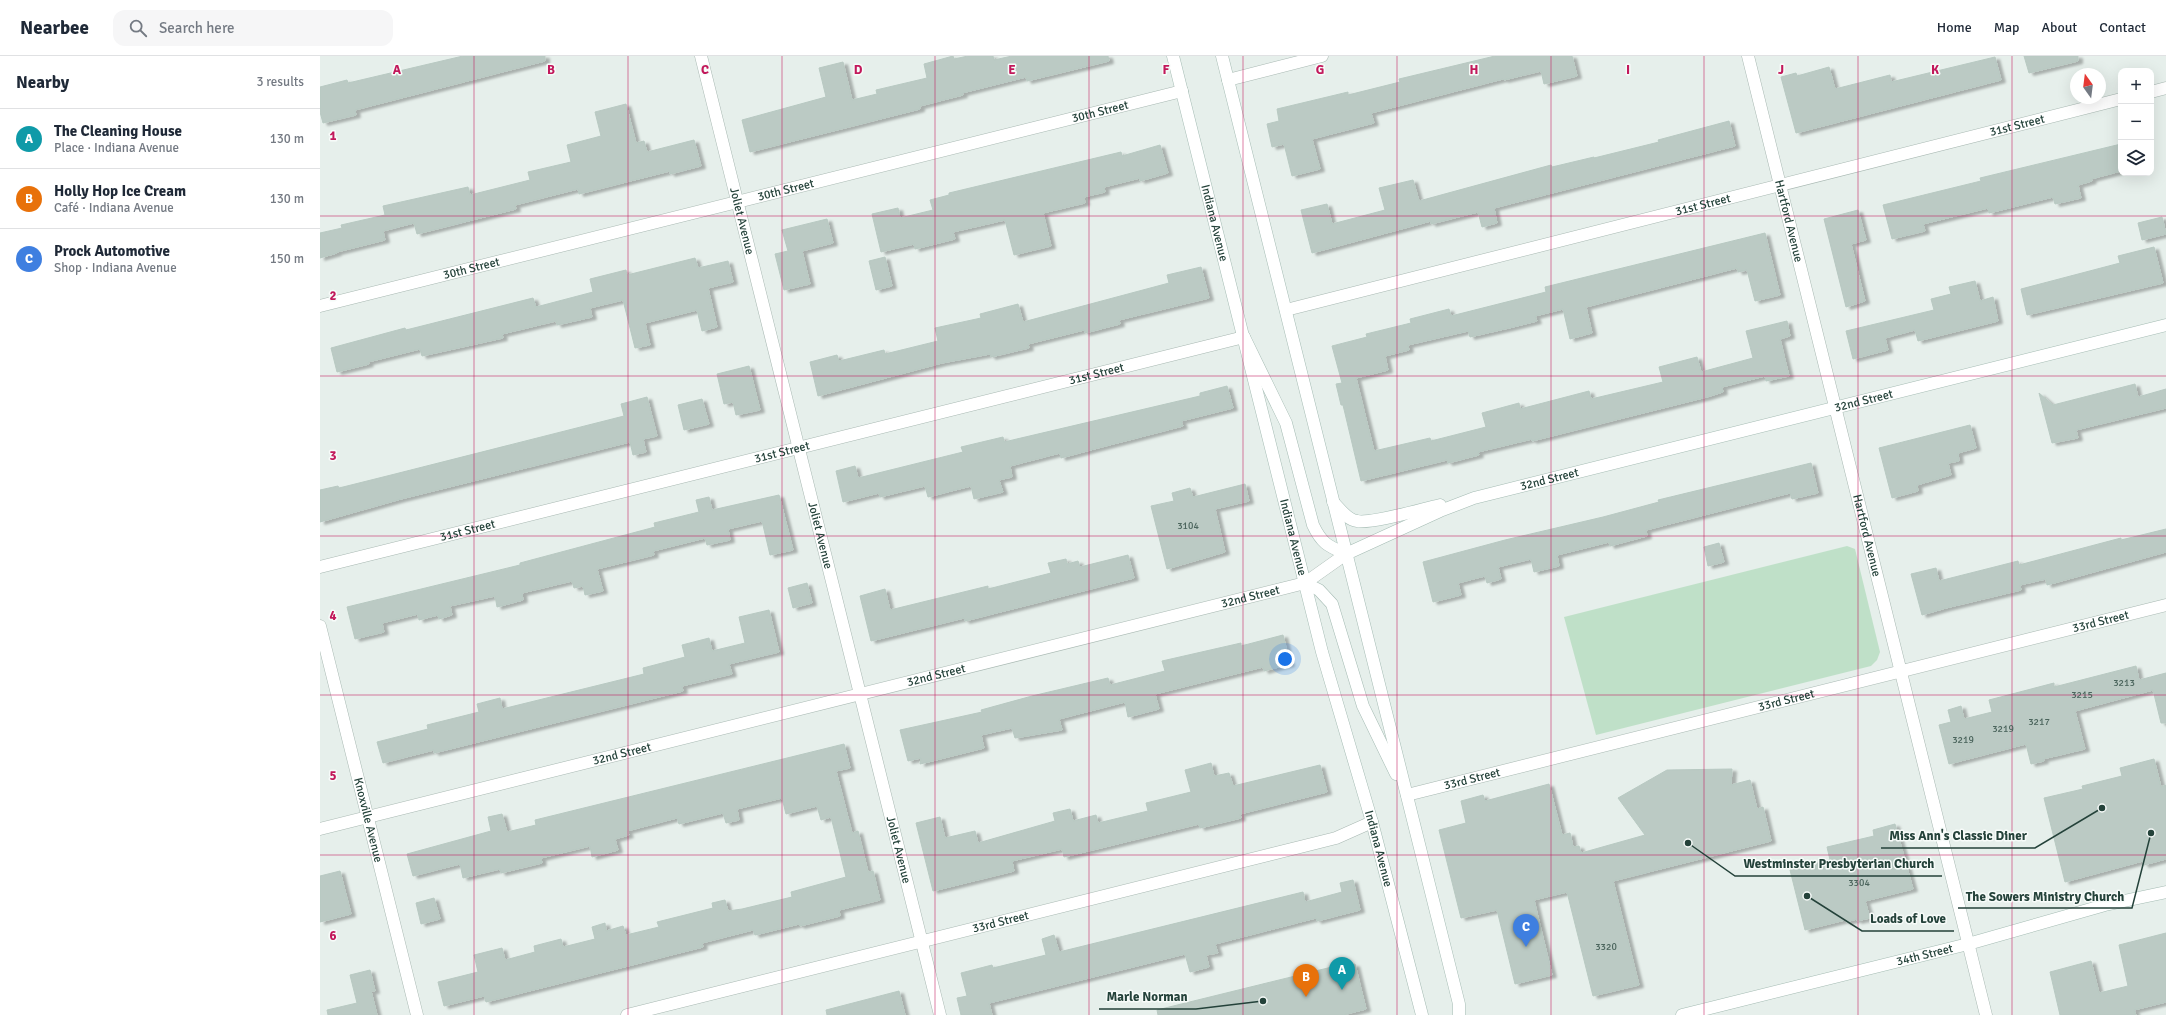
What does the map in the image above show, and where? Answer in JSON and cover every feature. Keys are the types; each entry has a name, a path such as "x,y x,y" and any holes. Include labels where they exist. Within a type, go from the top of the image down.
{"street":[{"name":"Joliet Avenue","path":"701,56 940,1015"},
{"name":"Indiana Avenue","path":"1173,56 1340,718 1372,822 1422,1015"},
{"path":"1222,56 1459,1004 1458,1015"},
{"path":"1228,80 1322,56"},
{"name":"Hartford Avenue","path":"1748,56 1986,1015"},
{"path":"2154,91 2166,88"},
{"name":"30th Street","path":"320,306 1182,91"},
{"name":"31st Street","path":"1286,310 2118,100"},
{"name":"32nd Street","path":"320,829 1305,583 1346,554 1440,511 1474,498 2166,325"},
{"path":"1244,336 1286,423 1313,525 1320,538 1326,545 1346,554"},
{"name":"31st Street","path":"320,567 1244,336"},
{"path":"1333,502 1352,519 1363,521 1474,498"},
{"path":"1305,583 1320,590 1332,604 1362,706 1407,795"},
{"name":"33rd Street","path":"1407,795 2166,606"},
{"name":"Knoxville Avenue","path":"320,626 417,1015"},
{"name":"33rd Street","path":"627,1015 1336,838 1372,822"},
{"name":"34th Street","path":"1682,1015 1968,944 2105,905 2166,892"}],"green space":[{"path":"1847,546 1855,549 1880,652 1877,660 1871,666 1596,735 1564,617"}],"building":[{"path":"463,56 545,56 545,61 355,110 356,115 323,123 320,112 320,87 347,80 348,83"},
{"path":"953,56 954,59 968,56 993,56 994,60 1012,56 1108,56 1109,61 1027,81 1026,77 962,93 963,95 920,106 920,109 750,152 742,120 826,97 819,68 843,62 852,100 877,94 876,90 927,78 924,64"},
{"path":"1495,56 1572,56 1577,76 1544,84 1541,71 1503,79 1371,113 1374,123 1312,139 1320,169 1292,176 1284,144 1272,147 1267,124 1279,121 1277,109 1348,92 1348,95 1400,82 1399,79"},
{"path":"2024,56 2078,56 2078,61 2029,73"},
{"path":"1995,57 2001,80 1796,133 1781,77 1796,73 1797,76 1829,67 1835,89 1890,75 1891,82"},
{"path":"626,104 636,143 644,141 647,152 694,140 701,166 670,174 670,171 579,194 578,189 515,205 516,209 417,234 414,223 383,231 385,240 337,252 320,258 320,233 342,228 341,225 385,215 383,206 468,187 470,195 530,180 528,172 571,162 567,145 601,136 595,112"},
{"path":"1729,121 1735,146 1494,208 1497,223 1482,227 1478,212 1431,224 1431,221 1312,253 1301,210 1327,204 1332,224 1385,210 1379,188 1413,180 1419,201 1551,165 1552,167 1659,142 1658,140"},
{"path":"1160,145 1168,173 1140,181 1140,178 1104,187 1105,192 1084,197 1085,203 1043,213 1051,246 1014,255 1005,220 953,232 955,239 915,249 914,244 881,252 872,214 898,208 900,218 933,210 930,200 949,195 949,193 1121,152 1122,156"},
{"path":"2118,145 2118,172 2091,179 2092,181 2078,185 2081,198 2055,204 2053,197 1989,213 1988,208 1923,224 1925,231 1892,239 1883,205 1981,181 1980,178"},
{"path":"1858,210 1866,240 1851,244 1865,301 1846,307 1824,219"},
{"path":"2162,217 2166,234 2142,240 2138,223"},
{"path":"827,219 833,243 802,251 810,284 784,290 775,254 788,251 782,230"},
{"path":"1765,233 1780,295 1755,301 1747,270 1738,272 1737,268 1586,307 1592,333 1570,339 1563,309 1535,316 1537,321 1509,328 1470,337 1468,331 1408,345 1409,350 1385,356 1388,370 1356,378 1374,451 1430,438 1431,441 1486,427 1482,413 1519,403 1520,409 1589,391 1591,399 1663,382 1659,367 1697,357 1701,372 1753,358 1746,331 1787,321 1790,336 1780,339 1789,376 1766,381 1765,376 1722,387 1723,392 1707,397 1532,441 1532,439 1478,452 1479,455 1448,463 1447,460 1361,481 1343,405 1341,405 1336,384 1342,383 1332,346 1367,337 1366,334 1411,323 1410,319 1449,309 1451,316 1546,292 1545,287"},
{"path":"2154,247 2163,283 2027,315 2021,289 2120,263 2118,256"},
{"path":"885,257 892,286 876,290 869,261"},
{"path":"695,258 698,268 728,261 733,282 708,288 717,327 702,331 697,310 645,323 650,345 635,348 623,300 590,308 592,317 557,325 556,321 502,334 503,338 422,356 420,349 368,362 369,364 337,372 331,348 405,328 406,330 533,298 536,307 593,292 590,279 626,270 627,275"},
{"path":"1201,267 1209,298 1119,320 1120,324 1085,333 1084,330 1028,344 1029,348 991,357 990,354 942,363 818,396 810,362 837,355 839,361 884,350 885,354 938,341 935,328 981,318 980,314 1018,304 1023,322 1169,283 1167,275"},
{"path":"1975,281 1980,301 1993,297 1998,321 1918,341 1915,330 1885,338 1888,350 1853,359 1846,331 1934,310 1931,299 1951,294 1949,287"},
{"path":"749,366 760,410 736,415 733,402 724,404 717,374"},
{"path":"2135,384 2138,397 2166,389 2166,408 2076,430 2078,438 2052,443 2039,393 2053,405"},
{"path":"1227,386 1233,408 1181,421 1183,426 1061,458 1060,453 1010,466 1012,477 999,480 1003,492 974,499 971,486 928,497 925,486 880,497 879,493 843,502 836,471 855,466 858,478 963,452 961,447 1003,437 1004,442 1200,396 1200,393"},
{"path":"647,397 657,436 643,439 646,452 633,455 630,442 401,499 320,522 320,490 338,486 339,488 624,416 621,404"},
{"path":"702,399 709,424 684,430 678,405"},
{"path":"1970,425 1976,448 1958,453 1959,461 1948,463 1951,475 1917,485 1918,491 1892,498 1879,448"},
{"path":"1811,463 1818,493 1792,499 1790,493 1646,530 1647,536 1610,546 1609,542 1557,555 1559,566 1534,572 1531,559 1498,567 1501,579 1487,583 1485,576 1458,583 1461,595 1433,602 1423,562 1505,540 1603,517 1659,502 1658,500"},
{"path":"1245,484 1249,501 1215,509 1225,552 1167,569 1151,506 1174,501 1172,493 1190,488 1193,497"},
{"path":"779,495 793,550 770,555 762,521 728,529 730,540 707,545 705,538 653,551 654,555 597,569 603,591 585,595 583,586 574,588 572,581 522,593 523,600 497,607 495,596 450,606 452,615 439,619 438,615 419,620 418,614 382,623 384,632 355,639 347,607 520,565 520,563 655,527 654,523 699,512 696,500 709,497 712,510"},
{"path":"2166,529 2166,552 2047,585 2046,579 2020,585 2021,590 1922,615 1911,574 1936,568 1939,581 2018,561 2019,565 2121,538 2121,540"},
{"path":"1719,543 1724,562 1708,566 1704,547"},
{"path":"1128,555 1134,578 965,621 964,618 871,641 860,596 885,589 890,610 988,586 988,589 1051,573 1048,563 1066,559 1067,564 1078,561 1080,567"},
{"path":"807,583 812,603 793,608 788,588"},
{"path":"769,610 779,652 729,664 732,674 682,686 683,691 434,753 434,750 383,763 377,742 428,729 427,725 479,712 477,704 500,698 502,709 644,674 643,668 685,657 682,645 709,638 712,651 745,643 739,617"},
{"path":"1283,635 1290,664 1264,671 1263,667 1155,694 1159,709 1128,717 1125,702 1059,719 1062,730 1015,738 1012,728 981,735 984,748 920,764 921,758 908,761 900,730 982,712 981,710 1032,696 1108,678 1110,685 1165,671 1162,661 1241,643 1241,646"},
{"path":"2136,666 2139,680 2166,673 2166,723 2161,723 2153,690 2075,711 2085,749 2043,759 2044,761 2031,764 2026,744 1949,764 1939,725 1951,722 1948,710 1961,706 1964,719 1992,712 1989,700 2054,683 2054,687"},
{"path":"844,744 850,768 836,771 852,833 858,831 868,872 873,871 880,900 839,910 840,916 800,926 799,924 755,935 753,930 702,943 703,947 486,1002 484,996 444,1006 438,982 478,972 474,955 502,948 505,960 535,952 534,946 561,939 563,947 595,939 592,927 605,923 606,931 623,926 626,935 659,927 657,922 713,908 712,903 725,900 728,911 742,909 792,897 791,892 846,877 831,817 821,820 817,806 786,814 782,798 737,809 739,820 726,823 723,813 679,824 677,818 627,831 629,835 615,839 618,850 592,857 590,846 541,858 542,863 501,873 500,869 463,878 460,864 413,876 407,854 491,831 488,817 502,814 507,832 536,825 535,820"},
{"path":"2154,759 2161,787 2166,785 2166,859 2144,865 2143,861 2065,882 2044,798 2083,789 2082,786 2122,776 2120,768"},
{"path":"1211,763 1214,776 1229,773 1233,786 1320,765 1327,792 1240,814 1241,818 1200,828 1199,824 1064,857 1062,849 1012,861 1014,871 933,891 916,823 940,817 945,838 975,831 978,843 1055,821 1053,813 1070,809 1073,821 1096,815 1098,823 1148,811 1146,803 1191,792 1185,770"},
{"path":"1732,769 1731,785 1750,780 1757,809 1763,807 1771,841 1613,881 1639,985 1593,996 1567,892 1534,900 1552,975 1515,984 1497,910 1461,918 1439,830 1466,823 1461,801 1483,795 1485,801 1549,784 1562,835 1570,833 1573,847 1579,846 1581,853 1645,835 1618,798 1667,770"},
{"path":"1895,824 1913,889 1865,901 1870,918 1846,922 1845,920 1805,930 1790,870 1830,860 1827,847 1874,836 1873,830"},
{"path":"340,871 351,914 320,922 320,876"},
{"path":"1353,880 1360,910 1317,921 1316,918 1215,944 1218,953 1206,955 1209,967 1190,972 1185,954 989,1003 992,1015 961,1015 957,998 967,996 961,973 992,965 993,968 1046,955 1042,939 1054,935 1059,952 1303,892 1305,902 1342,892 1340,883"},
{"path":"434,898 440,919 421,924 416,903"},
{"path":"2166,933 2166,1002 2134,1010 2136,1015 2060,1015 2050,972 2091,961 2099,993 2128,986 2119,945"},
{"path":"1344,964 1344,966 1355,964 1366,1009 1343,1015 1158,1015 1157,1010"},
{"path":"370,970 375,991 371,991 377,1015 328,1015 327,1010 357,1003 350,975"},
{"path":"899,991 905,1015 827,1015 826,1010"}],"place":[{"name":"Miss Ann's Classic Diner","path":"2102,808"},
{"name":"The Sowers Ministry Church","path":"2151,833"},
{"name":"Westminster Presbyterian Church","path":"1688,843"},
{"name":"Loads of Love","path":"1807,896"},
{"name":"Prock Automotive","path":"1526,947"},
{"name":"The Cleaning House","path":"1342,990"},
{"name":"Holly Hop Ice Cream","path":"1306,997"},
{"name":"Marle Norman","path":"1263,1001"}]}
